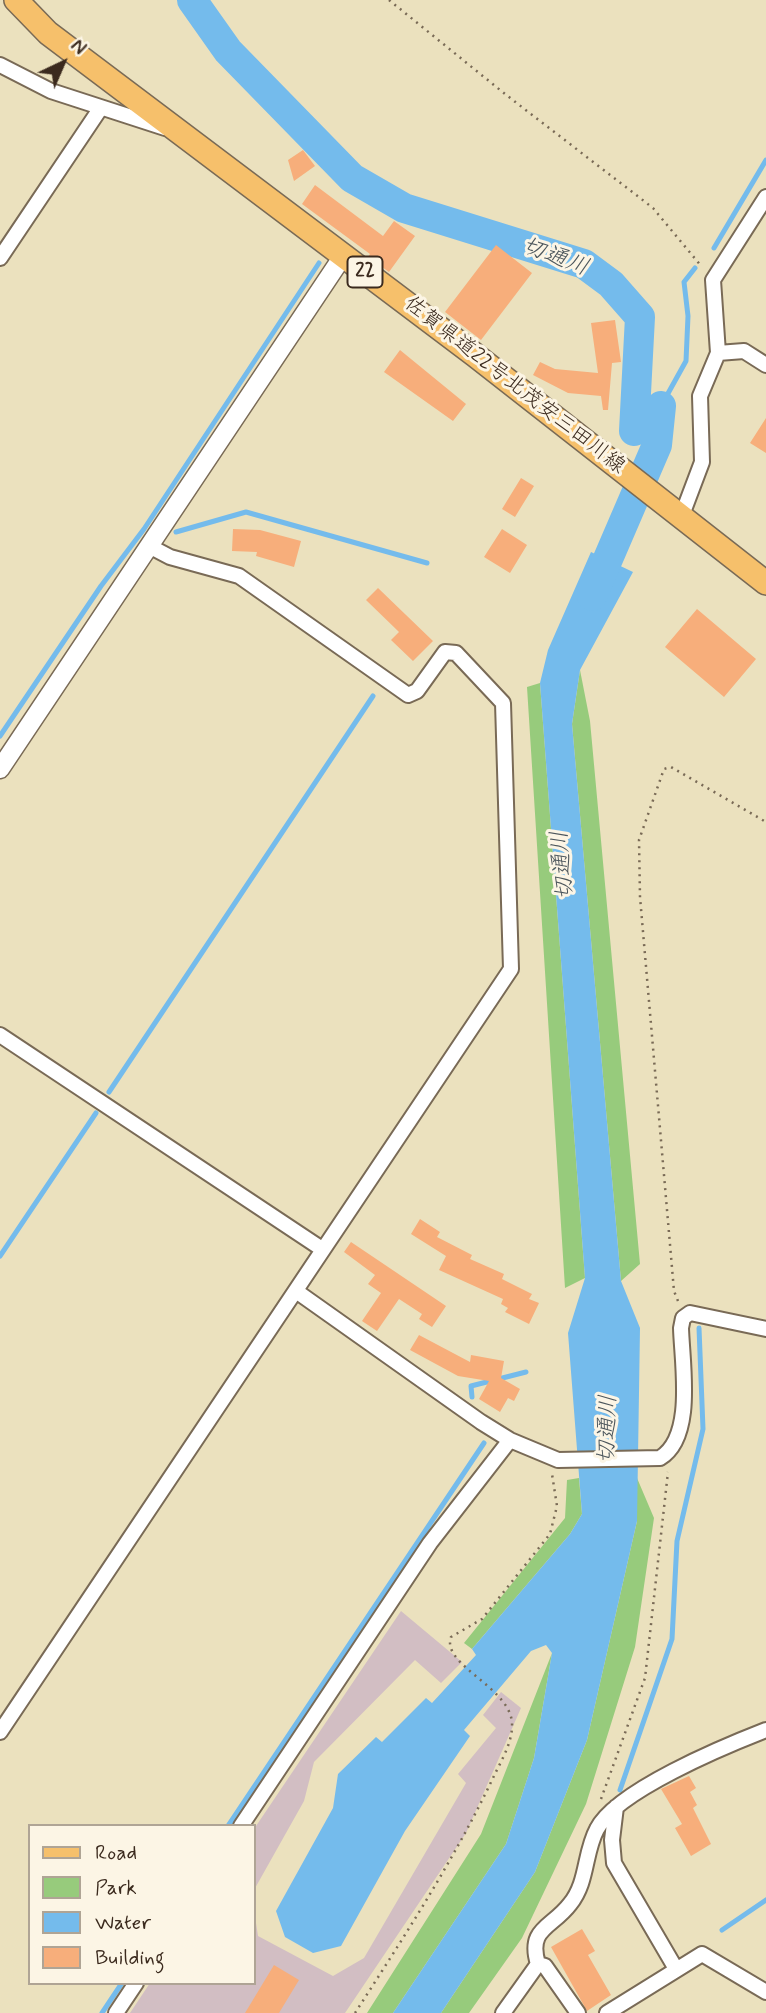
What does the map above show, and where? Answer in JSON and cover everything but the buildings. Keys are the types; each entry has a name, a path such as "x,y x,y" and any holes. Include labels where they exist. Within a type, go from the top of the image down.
{"main road":[{"name":"佐賀県道22号北茂安三田川線","path":"16,0 48,33 125,94 343,256 678,512 766,583"}],"street":[{"path":"0,65 51,91 100,109 176,131"},
{"path":"0,258 100,109"},
{"path":"678,512 702,462 700,396 718,352 713,280 766,197"},
{"path":"0,769 343,256"},
{"path":"718,352 744,351 766,365"},
{"path":"0,1732 510,969 503,703 456,653 445,652 417,691 408,695 239,576 170,557 149,546"},
{"path":"0,1035 321,1249"},
{"path":"296,1291 510,1440 552,1457 665,1454 683,1424 683,1318 698,1312 766,1329"},
{"path":"242,1824 430,1543 510,1440"},
{"path":"538,1964 533,1947 536,1940 570,1905 583,1883 598,1826 616,1807 631,1794 766,1730"},
{"path":"616,1807 617,1818 611,1840 614,1863 676,1969"},
{"path":"607,2013 702,1954 766,1992"},
{"path":"503,2013 538,1964"},
{"path":"538,1964 545,1966 578,2013"},
{"path":"116,2013 135,1985"}],"path":[{"path":"389,0 653,208 713,280"},
{"path":"683,1318 674,1291 640,897 639,839 664,769 671,767 766,822"},
{"path":"598,1826 597,1809 645,1678 665,1454"},
{"path":"355,2013 471,1826 511,1738 509,1707 498,1694 460,1662 451,1651 451,1637 482,1619 550,1534 557,1506 552,1457"}],"shaded area":[{"path":"401,1611 462,1662 441,1683 415,1660 314,1762 304,1801 256,1886 256,1826"},
{"path":"501,1692 521,1708 466,1833 345,2013 130,2013 149,1985 256,1985 256,1923 258,1936 333,1976 364,1958 466,1783 458,1774 496,1728 483,1715"}],"green space":[{"path":"580,670 590,721 640,1264 621,1281 572,724"},
{"path":"540,683 585,1278 565,1288 527,687"},
{"path":"579,1478 582,1514 570,1534 472,1649 464,1643 565,1518 567,1480"},
{"path":"637,1478 654,1518 635,1647 586,1804 522,1938 469,2013 441,2013 535,1872 587,1740 637,1521"},
{"path":"552,1653 534,1758 506,1844 393,2013 367,2013 481,1834"}],"water":[{"path":"591,552 633,572 580,670 572,724 621,1281 640,1328 637,1521 587,1740 535,1872 441,2013 393,2013 506,1844 534,1758 552,1653 546,1645 531,1651 464,1730 470,1736 405,1831 341,1946 313,1953 285,1937 276,1911 333,1808 338,1774 376,1737 382,1742 426,1698 432,1703 476,1655 472,1649 570,1534 582,1514 568,1333 585,1278 540,683 548,650"}],"waterway":[{"name":"切通川","path":"192,0 228,51 352,178 404,208 584,264 611,284 640,317 634,431 661,406 657,445 592,596"},
{"path":"714,248 766,160"},
{"path":"0,736 101,586 144,529 319,263"},
{"path":"661,406 686,361 688,316 684,282 695,268"},
{"path":"176,532 246,512 427,563"},
{"path":"109,1092 373,696"},
{"path":"0,1256 96,1113"},
{"path":"620,1790 672,1639 677,1541 703,1429 699,1328"},
{"path":"472,1397 471,1386 526,1372"},
{"path":"229,1824 484,1443"},
{"path":"722,1930 766,1900"},
{"path":"102,2013 121,1985"}]}
